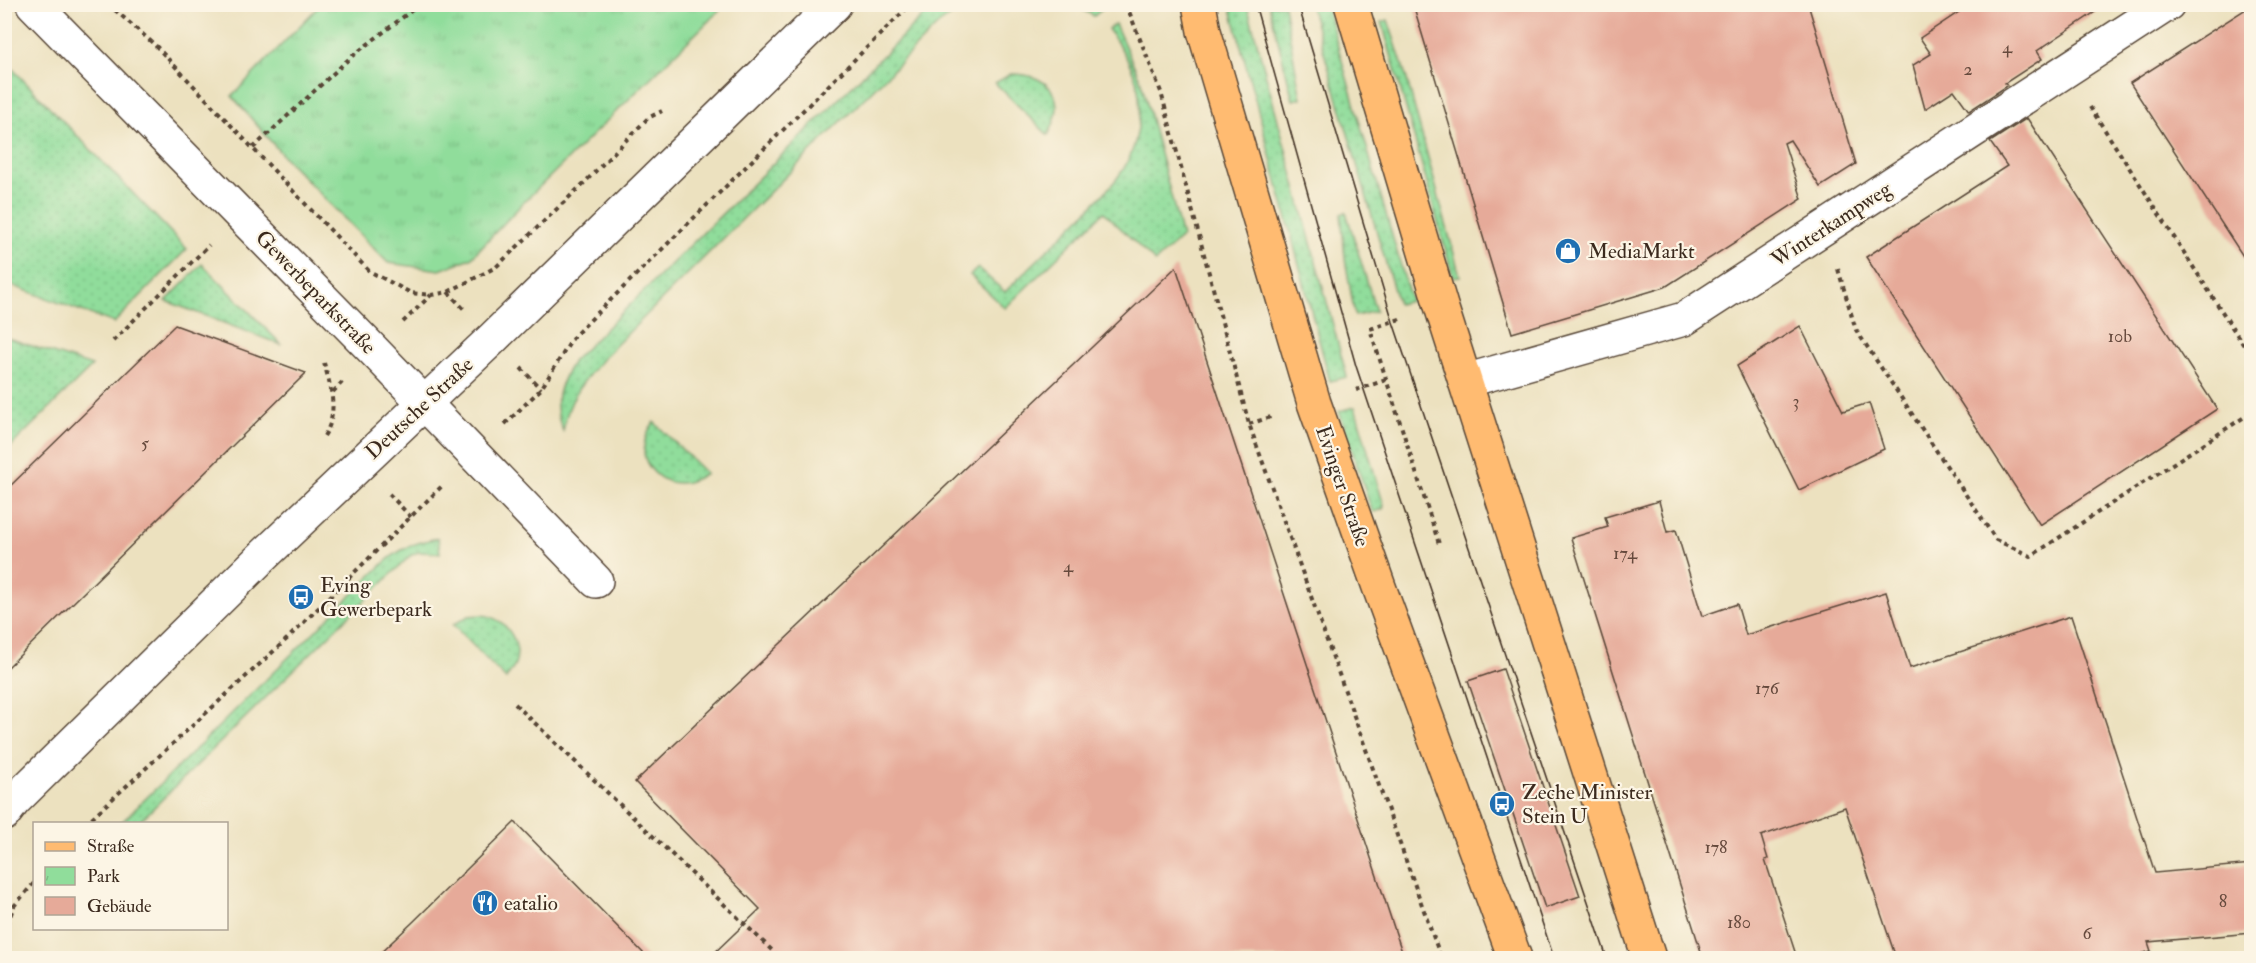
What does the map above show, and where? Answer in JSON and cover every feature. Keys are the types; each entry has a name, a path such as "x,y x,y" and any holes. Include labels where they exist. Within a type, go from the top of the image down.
{"main road":[{"path":"1351,4 1441,306 1650,958"},
{"name":"Evinger Straße","path":"1202,18 1314,403 1515,958"}],"street":[{"name":"Gewerbeparkstraße","path":"33,4 425,403 596,581"},
{"name":"Deutsche Straße","path":"4,814 14,801 261,558 425,403 835,4"},
{"path":"1184,4 1202,18"},
{"name":"Winterkampweg","path":"1465,381 1684,319 2168,4"}],"path":[{"path":"108,4 154,44 369,271 411,293 431,295 448,292 496,267 648,118 667,108"},
{"path":"253,148 351,57 420,4"},
{"path":"541,389 574,336 911,4"},
{"path":"1126,4 1161,92 1249,424 1441,958"},
{"path":"2067,71 2252,358"},
{"path":"1826,228 1856,330 1995,540 2031,556 2252,412"},
{"path":"113,341 211,242"},
{"path":"1386,380 1440,547"},
{"path":"87,822 286,639 411,517"},
{"path":"515,704 780,958"},
{"path":"4,932 14,906 33,884"}],"green space":[{"path":"320,5 725,5 525,201 471,258 440,270 388,263 285,158 232,96"},
{"path":"934,5 968,5 957,10 936,27 606,355 573,398 563,431 557,412 558,395 563,379 573,361"},
{"path":"1074,5 1103,5 1105,7 1094,16"},
{"path":"1230,5 1247,5 1347,377 1330,381"},
{"path":"1269,5 1284,5 1301,98 1293,100"},
{"path":"1310,5 1326,5 1411,301 1398,304"},
{"path":"1388,20 1406,76 1460,276 1453,277 1382,22"},
{"path":"1115,24 1141,81 1182,237 1155,262 1104,212 1005,308 970,275 978,268 1005,292 1102,195 1118,177 1131,154 1140,112 1139,98 1131,66 1108,29"},
{"path":"4,60 187,249 114,323 5,283"},
{"path":"1011,74 1036,78 1052,91 1057,110 1048,135 995,83"},
{"path":"1346,212 1376,311 1355,316 1345,259 1341,214"},
{"path":"202,264 282,345 166,301"},
{"path":"4,337 92,366 5,452"},
{"path":"1355,407 1384,506 1383,509 1375,512 1372,511 1339,411"},
{"path":"654,422 706,473 691,481 673,483 654,473 644,455 644,448 646,437"},
{"path":"438,538 440,553 418,552 410,556 139,822 122,822 385,562 397,553 423,541"},
{"path":"486,615 496,619 508,629 517,651 514,667 506,679 453,625 468,616"}],"building":[{"path":"1413,4 1808,4 1856,164 1820,187 1790,140 1784,143 1802,199 1665,287 1512,333"},
{"path":"1971,4 2107,4 2037,51 2042,59 2005,83 2007,86 1969,111 1954,90 1925,109 1913,65 1931,54 1920,38"},
{"path":"2252,5 2252,270 2130,83"},
{"path":"2027,118 2217,409 2040,525 1866,257 2007,166 1990,142"},
{"path":"1176,267 1404,958 709,958 760,909 635,782"},
{"path":"175,325 306,373 4,671 4,492"},
{"path":"1800,326 1843,411 1869,403 1884,449 1799,490 1737,366"},
{"path":"1659,501 1667,532 1676,530 1702,616 1737,604 1746,635 1886,592 1910,668 2071,616 2155,873 2252,864 2252,933 2148,942 2151,951 2126,958 1896,958 1845,807 1761,836 1768,859 1765,860 1797,958 1703,958 1571,538 1608,527 1605,517"},
{"path":"1503,669 1580,896 1545,908 1468,681"},
{"path":"515,822 648,958 375,958 412,923"}],"tram line":[{"path":"1255,4 1356,366 1554,958"},
{"path":"1298,4 1393,322 1607,958"}],"place":[{"name":"MediaMarkt","path":"1568,251"},
{"name":"Eving Gewerbepark","path":"301,597"},
{"name":"Zeche Minister Stein U","path":"1502,804"},
{"name":"eatalio","path":"485,903"}]}
